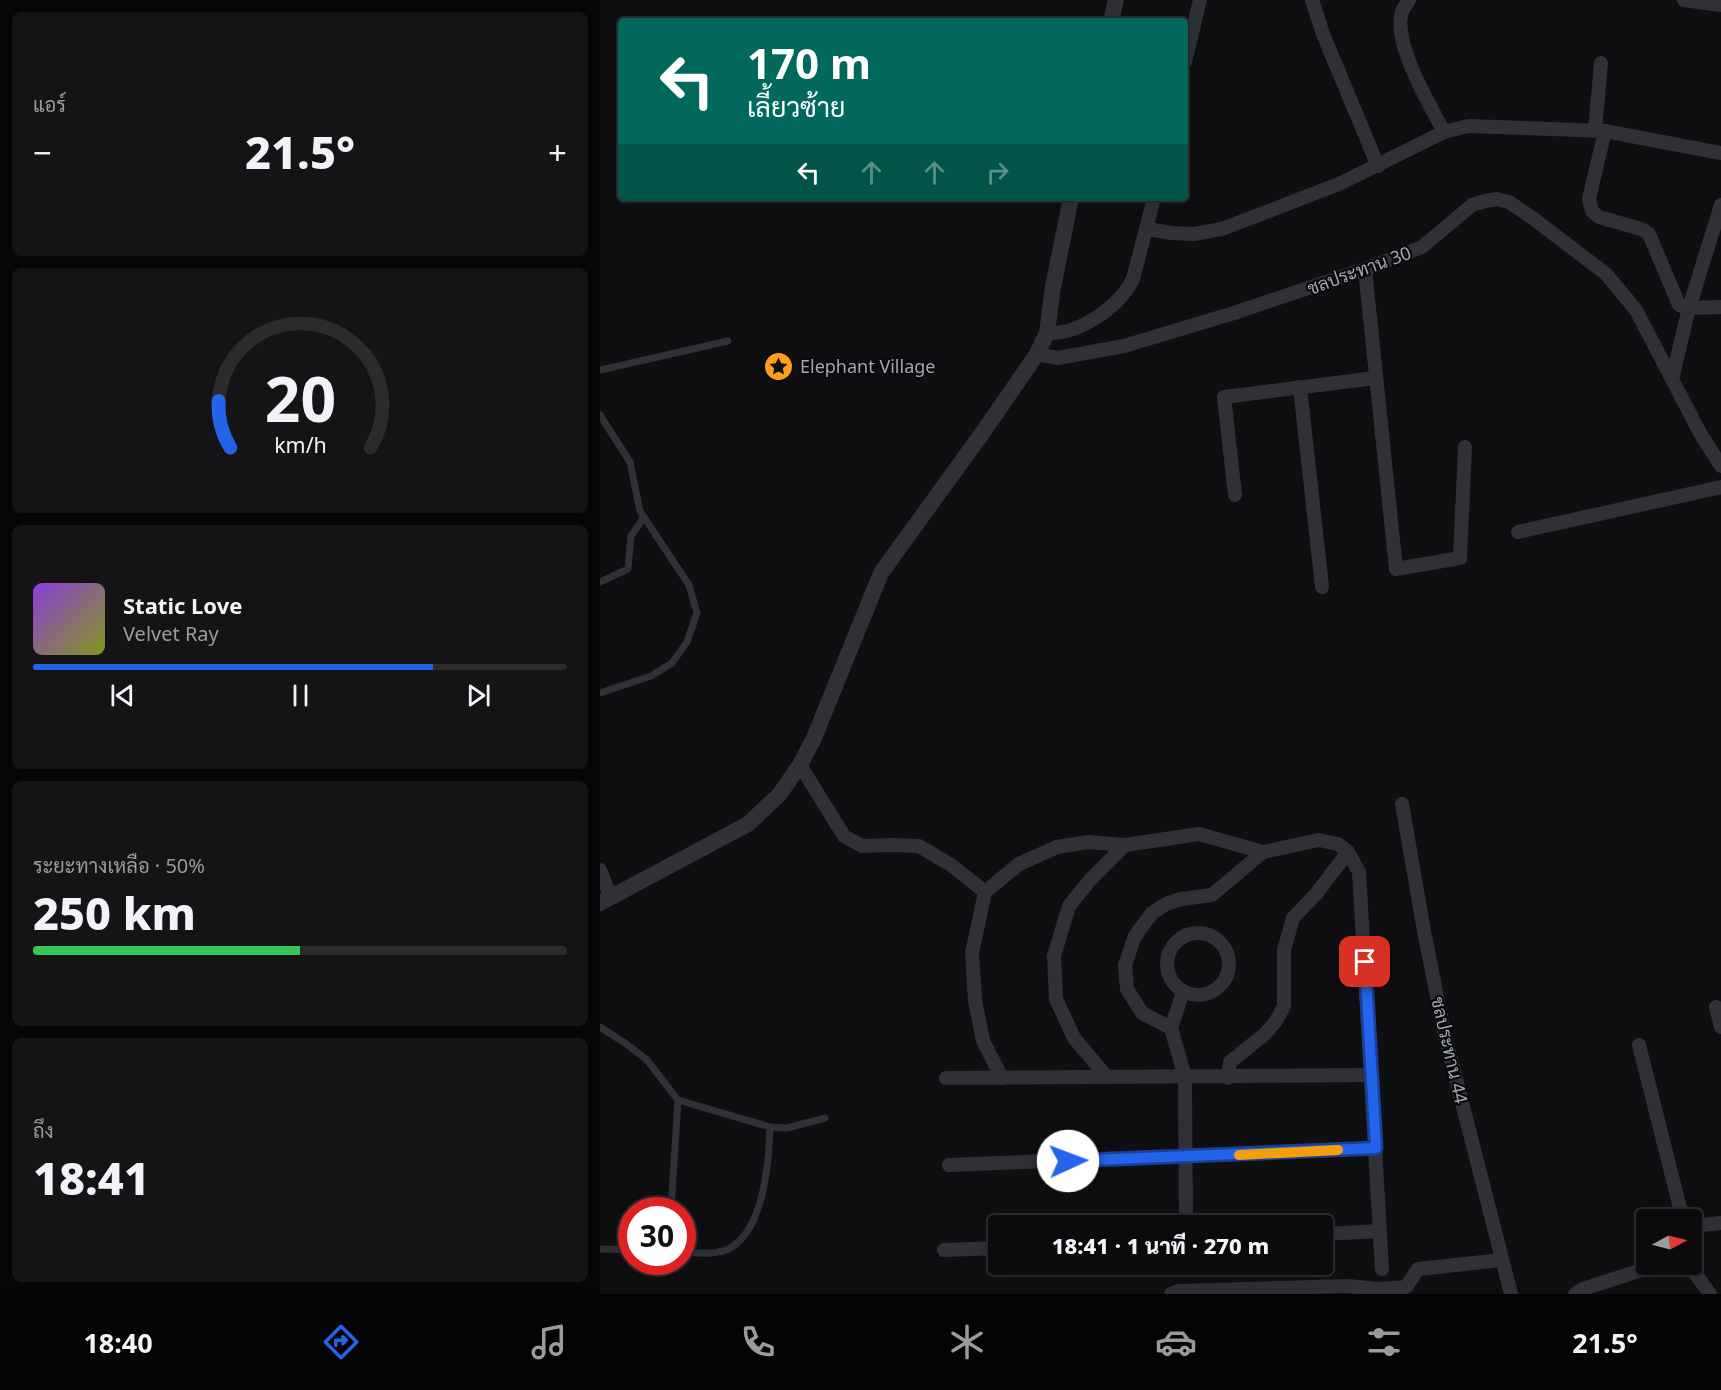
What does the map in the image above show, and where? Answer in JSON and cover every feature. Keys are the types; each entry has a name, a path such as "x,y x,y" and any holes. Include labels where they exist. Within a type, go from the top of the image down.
{"street":[{"path":"1112,18 1116,0"},
{"path":"1188,37 1200,0"},
{"path":"1312,0 1323,34 1378,166"},
{"path":"1409,0 1402,12 1401,20 1408,60 1444,132"},
{"path":"1684,0 1721,5"},
{"path":"1601,63 1600,131 1589,199 1592,211 1599,217 1641,229 1649,234 1679,304 1689,309 1721,307"},
{"path":"1147,229 1194,234 1222,229 1339,184 1444,132 1468,126 1600,131 1721,153"},
{"name":"ชลประทาน 30","path":"1037,354 1058,358 1124,346 1234,314 1422,247 1472,205 1497,199 1509,202 1606,274 1636,310 1700,433 1721,466"},
{"path":"600,870 605,901 748,824 779,795 800,765 814,738 881,573 1037,354 1047,333 1053,287 1070,201"},
{"path":"1047,333 1059,334 1097,317 1117,303 1128,290 1153,201"},
{"path":"1671,379 1689,309 1721,205"},
{"path":"1365,269 1396,569 1460,558 1465,447"},
{"path":"1235,495 1224,397 1375,378"},
{"path":"1300,387 1322,587"},
{"path":"1518,532 1721,487"},
{"path":"800,765 844,836 862,846 920,846 951,865 985,892"},
{"name":"ชลประทาน 44","path":"1402,804 1444,1032 1511,1294"},
{"path":"1002,1078 983,1041 975,1000 972,953 985,892 1019,864 1057,847 1088,842 1125,845 1199,834 1263,852 1319,840 1338,844 1348,852 1359,872 1382,1269"},
{"path":"1107,1077 1074,1038 1056,999 1054,956 1069,906 1090,879 1125,845"},
{"path":"1171,1028 1142,1013 1127,989 1125,965 1135,936 1152,913 1166,904 1181,899 1212,895 1263,852"},
{"path":"1228,1078 1230,1062 1265,1034 1276,1021 1284,1006 1284,950 1293,918 1316,894 1348,852"},
{"path":"1194,933 1213,936 1227,951 1229,962 1225,981 1218,989 1208,994 1193,996 1183,992 1173,984 1168,974 1166,963 1170,950 1176,941 1184,936 1194,933"},
{"path":"1183,992 1171,1028 1185,1077 1186,1215"},
{"path":"1716,1007 1721,1027"},
{"path":"1639,1045 1680,1209"},
{"path":"946,1078 1228,1078 1372,1075"},
{"path":"949,1165 1376,1148"},
{"path":"1702,1225 1721,1223"},
{"path":"1333,1233 1380,1231"},
{"path":"944,1250 988,1248"},
{"path":"1171,1294 1178,1291 1256,1292 1406,1287 1418,1269 1502,1260"},
{"path":"1575,1294 1583,1289 1636,1272"},
{"path":"1696,1275 1710,1294"}],"lane":[{"path":"600,370 728,340"},
{"path":"600,415 630,462 640,511 689,585 697,613 687,642 672,663 651,676 600,693"},
{"path":"600,582 628,569 631,536 644,517"},
{"path":"600,1027 646,1059 678,1100 770,1127 787,1128 825,1118"},
{"path":"672,1197 678,1100"},
{"path":"696,1252 714,1253 731,1248 746,1234 766,1180 770,1127"},
{"path":"600,1249 618,1250"}],"slow traffic":[{"path":"1239,1155 1338,1150"}],"place":[{"name":"Elephant Village","path":"779,366"}],"route":[{"path":"1068,1161 1376,1148 1365,962"}]}
